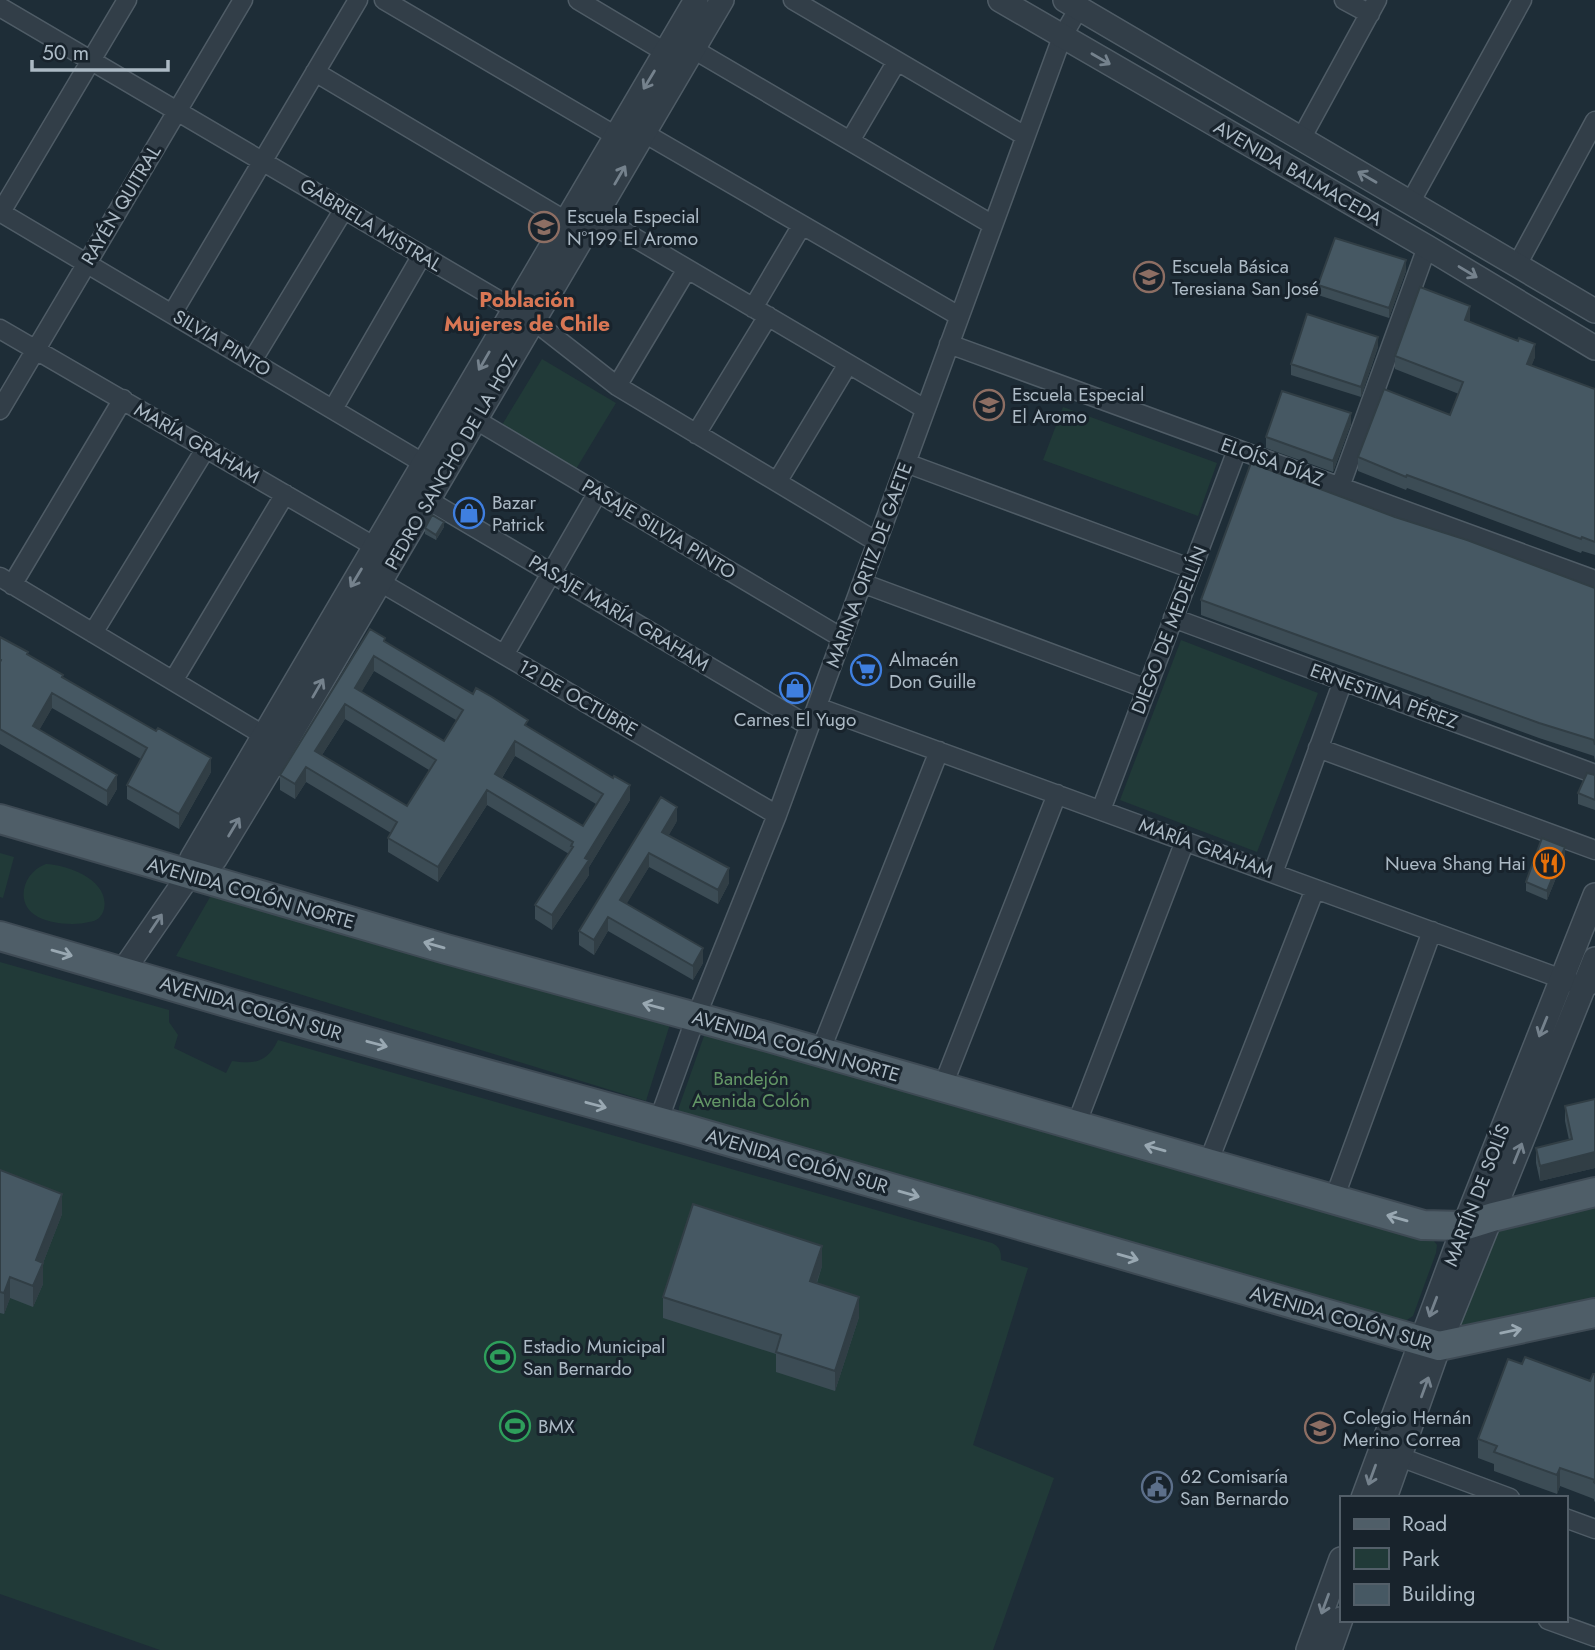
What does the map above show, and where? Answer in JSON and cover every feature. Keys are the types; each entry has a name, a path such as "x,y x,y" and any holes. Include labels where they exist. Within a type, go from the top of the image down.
{"main road":[{"name":"AVENIDA COLÓN NORTE","path":"0,819 1423,1225 1464,1226 1595,1192"},
{"name":"AVENIDA COLÓN SUR","path":"0,936 1430,1344 1595,1313"}],"street":[{"path":"0,212 127,0"},
{"name":"RAYÉN QUITRAL","path":"0,410 243,0"},
{"path":"172,314 358,0"},
{"path":"384,0 616,136"},
{"path":"578,0 665,52"},
{"name":"PEDRO SANCHO DE LA HOZ","path":"273,741 380,582 384,552 428,500 433,469 476,420 566,221 696,0"},
{"name":"PEDRO SANCHO DE LA HOZ","path":"123,971 189,875 200,871 215,859 273,741 384,552 524,315 596,215 722,0"},
{"path":"793,0 1025,136"},
{"name":"AVENIDA BALMACEDA","path":"1000,0 1427,247 1595,348"},
{"path":"1301,139 1374,7 1344,0"},
{"path":"1410,203 1522,0"},
{"name":"AVENIDA BALMACEDA","path":"1072,4 1595,311"},
{"name":"MARINA ORTIZ DE GAETE","path":"658,1122 695,1017 777,815 1072,4"},
{"name":"GABRIELA MISTRAL","path":"9,6 91,60 524,315 617,386 877,542"},
{"path":"693,50 993,225"},
{"path":"850,141 897,61"},
{"path":"315,72 566,221"},
{"path":"1517,265 1588,149 1595,121"},
{"path":"644,133 959,316"},
{"path":"252,361 344,209"},
{"name":"SILVIA PINTO","path":"0,212 433,469"},
{"path":"596,215 925,409"},
{"path":"696,434 802,225"},
{"path":"1340,487 1427,247"},
{"path":"333,409 422,255"},
{"path":"617,386 687,269"},
{"name":"MARÍA GRAHAM","path":"0,329 384,552"},
{"name":"ELOÍSA DÍAZ","path":"949,344 1595,580"},
{"path":"777,482 848,363"},
{"path":"123,400 6,581 273,741"},
{"name":"PASAJE SILVIA PINTO","path":"476,420 842,638"},
{"path":"93,633 206,448"},
{"name":"DIEGO DE MEDELLÍN","path":"1101,810 1237,450"},
{"path":"906,463 1192,569"},
{"path":"504,655 598,492"},
{"path":"173,681 285,494"},
{"name":"PASAJE MARÍA GRAHAM","path":"428,500 809,726"},
{"name":"12 DE OCTUBRE","path":"380,582 777,815"},
{"path":"862,583 1147,689"},
{"name":"ERNESTINA PÉREZ","path":"1173,618 1595,774"},
{"path":"1273,873 1343,681"},
{"name":"MARÍA GRAHAM","path":"817,706 1315,889 1581,983"},
{"path":"1318,748 1595,850"},
{"path":"820,1052 939,751"},
{"path":"942,1088 1057,794"},
{"path":"1076,1125 1185,841"},
{"path":"1208,1163 1315,889"},
{"name":"MARTÍN DE SOLÍS","path":"1364,1496 1430,1344 1493,1217 1581,983 1595,895"},
{"path":"1334,1199 1432,931"},
{"name":"MARTÍN DE SOLÍS","path":"1386,1496 1464,1226 1595,959"},
{"path":"1399,1457 1505,1496"},
{"path":"1567,1519 1595,1529"},
{"path":"1308,1650 1340,1562"},
{"path":"1330,1650 1340,1622"},
{"path":"1554,1622 1595,1637"}],"green space":[{"path":"542,359 616,403 576,469 502,425"},
{"path":"1063,407 1217,463 1198,516 1043,460"},
{"path":"1181,640 1318,693 1257,852 1120,800"},
{"path":"0,853 14,857 3,898 0,897"},
{"path":"46,864 76,871 94,882 104,899 104,909 99,918 69,924 40,918 29,909 24,895 27,880"},
{"name":"Bandejón Avenida Colón","path":"217,885 670,1024 646,1101 176,956"},
{"name":"Estadio Municipal San Bernardo","path":"0,962 169,1010 169,1022 178,1035 174,1048 226,1073 232,1061 254,1062 265,1058 278,1040 995,1245 1000,1250 1001,1260 1028,1268 973,1445 1054,1478 993,1650 160,1650 0,1594"},
{"name":"Bandejón Avenida Colón","path":"707,1032 1431,1237 1437,1245 1436,1253 1413,1316 1402,1323 679,1114 679,1107"},
{"path":"1595,1199 1595,1302 1464,1328 1458,1320 1492,1231"}],"building":[{"path":"1335,238 1406,260 1389,308 1318,285"},
{"path":"1420,287 1470,306 1465,320 1518,341 1519,338 1535,344 1527,364 1595,389 1595,542 1407,475 1406,477 1358,457 1384,389 1450,415 1463,382 1395,356"},
{"path":"1307,314 1378,337 1361,387 1291,364"},
{"path":"1282,391 1351,413 1333,461 1266,437"},
{"path":"1251,463 1595,588 1595,745 1594,740 1539,723 1201,600"},
{"path":"432,515 444,522 436,535 425,528"},
{"path":"370,629 385,638 384,641 473,694 476,688 492,697 528,720 525,725 613,778 614,776 630,785 585,858 589,860 552,915 535,905 573,847 573,842 487,790 438,867 388,838 397,822 306,767 295,784 280,775","holes":["374,656 463,710 444,741 355,688","345,704 436,760 407,806 315,751","515,741 603,794 583,826 495,774"]},
{"path":"0,637 28,652 27,654 63,675 62,677 156,731 158,728 211,758 179,814 127,785 147,748 52,693 33,726 117,775 107,791 0,729"},
{"path":"859,655 877,661 872,675 854,668"},
{"path":"1587,773 1595,775 1595,800 1578,793"},
{"path":"661,797 677,807 662,832 729,868 718,890 649,853 620,900 703,948 693,966 608,917 594,940 579,931"},
{"path":"1542,838 1565,847 1547,891 1526,882"},
{"path":"1595,1099 1595,1152 1540,1166 1536,1148 1572,1139 1565,1106"},
{"path":"0,1170 62,1194 36,1260 43,1263 33,1286 10,1277 4,1293 0,1292"},
{"path":"693,1204 822,1246 810,1281 859,1297 835,1371 776,1352 781,1335 663,1297"},
{"path":"1525,1357 1590,1381 1595,1374 1595,1480 1560,1468 1557,1475 1494,1452 1497,1446 1478,1439 1508,1359 1522,1364"}],"place":[{"name":"Escuela Especial N°199 El Aromo","path":"544,227"},
{"name":"Escuela Básica Teresiana San José","path":"1149,277"},
{"name":"Escuela Especial El Aromo","path":"989,405"},
{"name":"Bazar Patrick","path":"469,513"},
{"name":"Almacén Don Guille","path":"866,670"},
{"name":"Carnes El Yugo","path":"795,688"},
{"name":"Nueva Shang Hai","path":"1549,863"},
{"name":"Estadio Municipal San Bernardo","path":"500,1357"},
{"name":"BMX","path":"515,1426"},
{"name":"Colegio Hernán Merino Correa","path":"1320,1428"},
{"name":"62 Comisaría San Bernardo","path":"1157,1487"}],"district":[{"name":"Población Mujeres de Chile","path":"527,312"}]}
